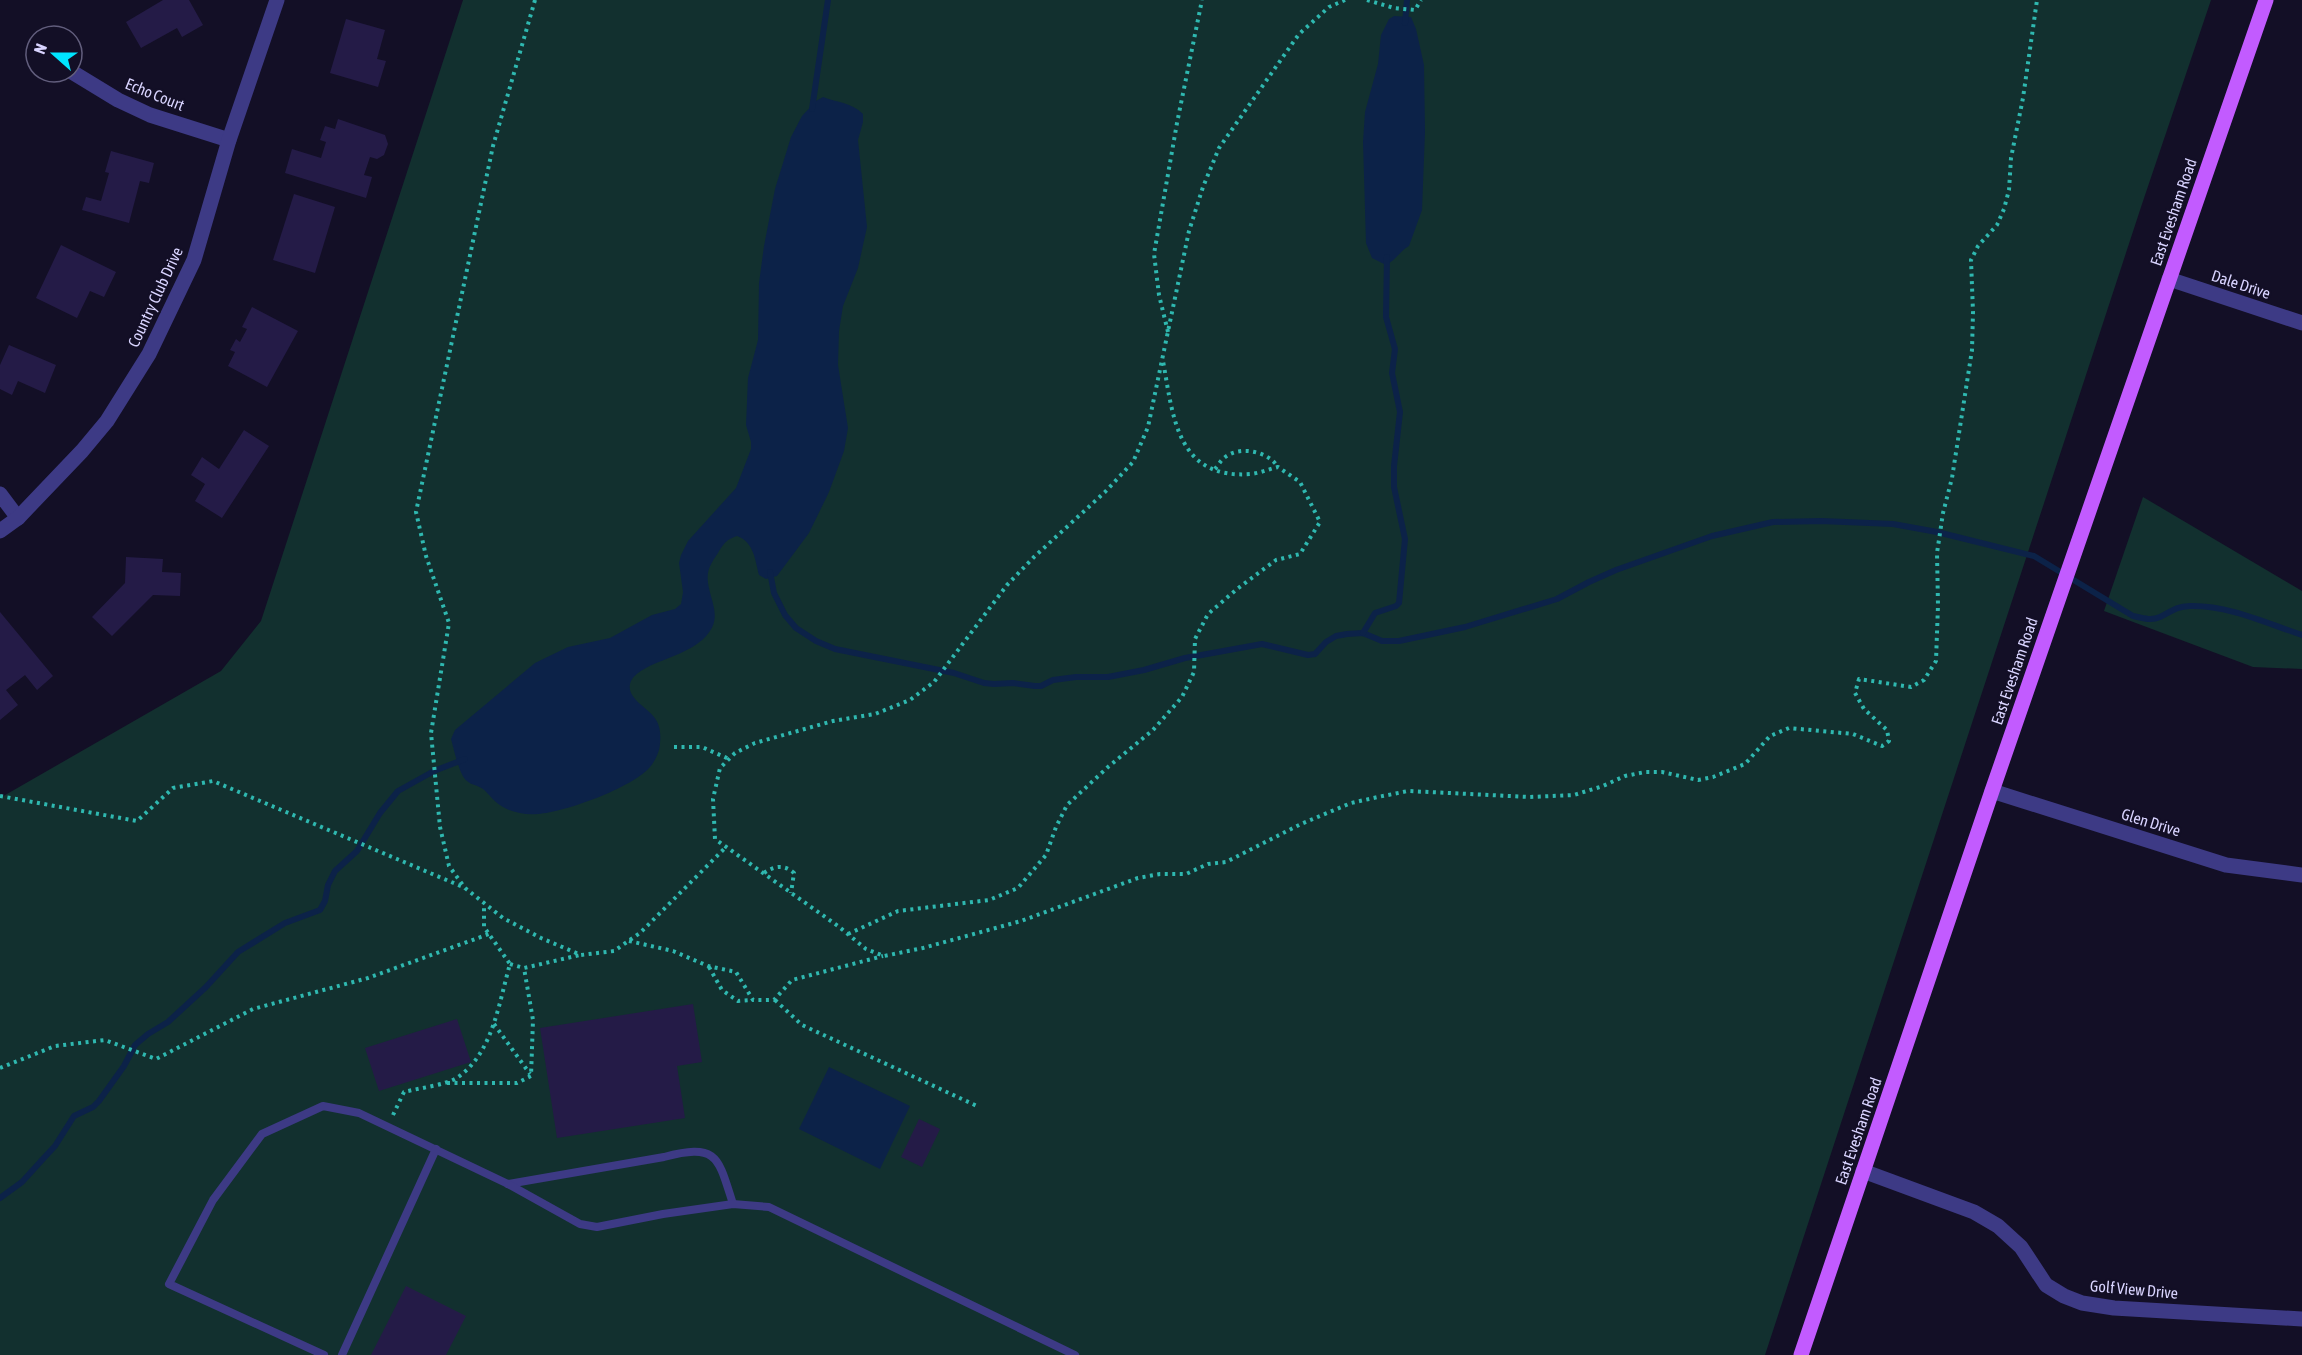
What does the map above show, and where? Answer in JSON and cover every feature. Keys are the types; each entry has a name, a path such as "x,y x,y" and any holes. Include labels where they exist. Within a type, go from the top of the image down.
{"main road":[{"name":"East Evesham Road","path":"1801,1355 1992,791 2266,0"}],"street":[{"name":"Country Club Drive","path":"0,531 18,518 82,452 107,421 150,354 194,260 229,140 277,0"},
{"name":"Echo Court","path":"84,79 118,100 150,115 229,140"},
{"name":"Dale Drive","path":"2169,279 2302,323"},
{"path":"0,494 18,518"},
{"name":"Glen Drive","path":"1992,791 2226,865 2302,875"},
{"name":"Golf View Drive","path":"1863,1171 1974,1212 1998,1226 2021,1247 2046,1286 2082,1303 2114,1308 2302,1319"}],"lane":[{"path":"324,1355 169,1284 213,1200 262,1134 323,1106 359,1113 388,1126 508,1184 580,1224 597,1227 663,1214 733,1204 769,1207 1075,1355"},
{"path":"342,1355 436,1149"},
{"path":"508,1184 685,1152 702,1151 720,1164 733,1204"}],"path":[{"path":"535,0 493,146 416,512 426,556 449,623 431,733 440,827 449,866 465,888 503,918 580,955"},
{"path":"1169,334 1159,296 1155,254 1177,123 1202,0"},
{"path":"884,956 866,949 715,838 713,800 720,768 735,753 755,743 833,721 874,714 910,700 934,682 1007,585 1105,492 1133,462 1148,427 1189,231 1219,148 1299,34 1329,7 1345,0"},
{"path":"1367,0 1394,8 1415,10 1421,0"},
{"path":"774,1000 792,980 1021,921 1138,879 1160,874 1186,874 1208,864 1226,861 1300,824 1352,803 1408,791 1530,796 1574,795 1625,776 1645,772 1662,772 1698,780 1713,777 1745,764 1770,736 1789,728 1853,734 1882,746 1889,741 1887,730 1864,709 1855,693 1859,680 1911,687 1924,680 1936,661 1937,553 1943,513 1952,478 1972,350 1971,260 1978,246 1997,225 2007,200 2011,158 2023,98 2037,0"},
{"path":"1162,358 1175,425 1190,454 1204,465 1222,473 1251,474 1278,467"},
{"path":"848,934 898,911 989,900 1018,888 1046,855 1067,805 1153,730 1182,697 1194,672 1196,639 1208,614 1276,560 1300,554 1320,522 1300,482 1278,467 1272,458 1255,452 1237,452 1225,457 1215,469"},
{"path":"674,747 702,747 729,759"},
{"path":"0,796 137,821 173,788 213,781 465,888"},
{"path":"484,903 484,927 510,964 524,968 580,955 614,951 640,933 726,847"},
{"path":"764,873 772,867 789,868 794,873 791,893"},
{"path":"0,1068 55,1046 105,1040 156,1059 254,1009 368,978 489,934"},
{"path":"628,941 673,951 708,966 736,972 753,1000"},
{"path":"388,1126 404,1092 457,1078 478,1059 493,1024 510,964"},
{"path":"708,966 722,990 738,1001 774,1000 802,1025 977,1106"},
{"path":"524,968 533,1020 531,1076"},
{"path":"493,1024 531,1076"},
{"path":"440,1083 517,1083 531,1076"}],"green space":[{"path":"463,0 2211,0 1765,1355 0,1355 0,798 221,671 261,621"},
{"path":"2143,497 2302,591 2302,669 2253,667 2104,611"}],"water":[{"path":"1394,16 1411,17 1416,29 1424,65 1425,132 1422,210 1409,246 1386,265 1372,258 1366,243 1363,142 1365,112 1378,64 1381,35 1389,19"},
{"path":"823,97 849,105 863,114 858,140 867,227 858,268 843,306 839,331 838,365 848,428 844,451 829,492 809,533 777,576 766,579 759,575 753,552 743,539 737,536 726,542 708,573 715,617 710,631 692,647 646,668 631,681 633,697 651,713 660,729 659,749 650,767 614,791 564,809 533,814 507,809 483,789 464,778 451,739 455,730 535,663 568,647 610,638 652,615 675,609 681,604 683,592 679,563 681,555 688,541 736,488 751,449 746,425 748,378 758,340 759,283 775,189 791,137 802,116"},
{"path":"829,1067 910,1106 880,1169 799,1129"}],"building":[{"path":"163,0 189,0 203,25 182,37 177,28 141,48 126,22"},
{"path":"346,19 385,30 377,59 386,61 378,87 330,73"},
{"path":"338,119 385,135 388,144 384,155 377,159 370,157 364,175 372,177 366,198 285,173 292,149 321,158 326,142 320,140 325,126 335,129"},
{"path":"111,151 154,163 149,183 140,181 129,223 82,210 86,197 101,201 109,173 105,172"},
{"path":"294,194 335,207 315,273 273,260"},
{"path":"61,245 116,272 104,297 90,291 77,318 36,298"},
{"path":"252,307 298,331 267,387 228,366 235,352 230,350 236,339 240,342 247,329 242,327"},
{"path":"9,345 56,365 45,393 18,381 12,395 0,389 0,365"},
{"path":"244,430 269,446 222,518 195,501 205,484 191,475 202,457 219,469"},
{"path":"126,557 163,559 162,572 181,573 180,596 153,595 112,636 92,617 125,583"},
{"path":"0,612 53,676 37,690 25,675 6,690 18,705 0,720"},
{"path":"693,1004 702,1062 677,1066 685,1118 557,1138 540,1028"},
{"path":"457,1019 471,1062 379,1091 365,1048"},
{"path":"919,1119 940,1129 922,1167 901,1157"},
{"path":"406,1286 466,1316 446,1355 371,1355"}],"waterway":[{"path":"812,109 828,0"},
{"path":"1405,23 1407,0"},
{"path":"1363,633 1375,613 1399,603 1405,539 1394,487 1400,412 1392,373 1395,349 1386,317 1387,257"},
{"path":"770,572 774,593 785,615 796,628 816,641 835,649 954,673 984,683 1035,686 1041,686 1053,680 1076,677 1108,677 1144,670 1185,658 1262,644 1308,655 1315,654 1326,642 1336,636 1347,634 1363,633 1382,641 1399,641 1465,627 1557,599 1616,570 1712,536 1773,522 1893,524 1937,532 2034,556 2133,616 2153,619 2180,607 2204,606 2247,616 2302,635"},
{"path":"0,1198 22,1182 55,1146 74,1116 93,1107 99,1101 124,1066 135,1045 168,1022 206,987 238,952 285,923 320,910 335,871 357,851 380,813 398,791 434,771 465,759"}]}
